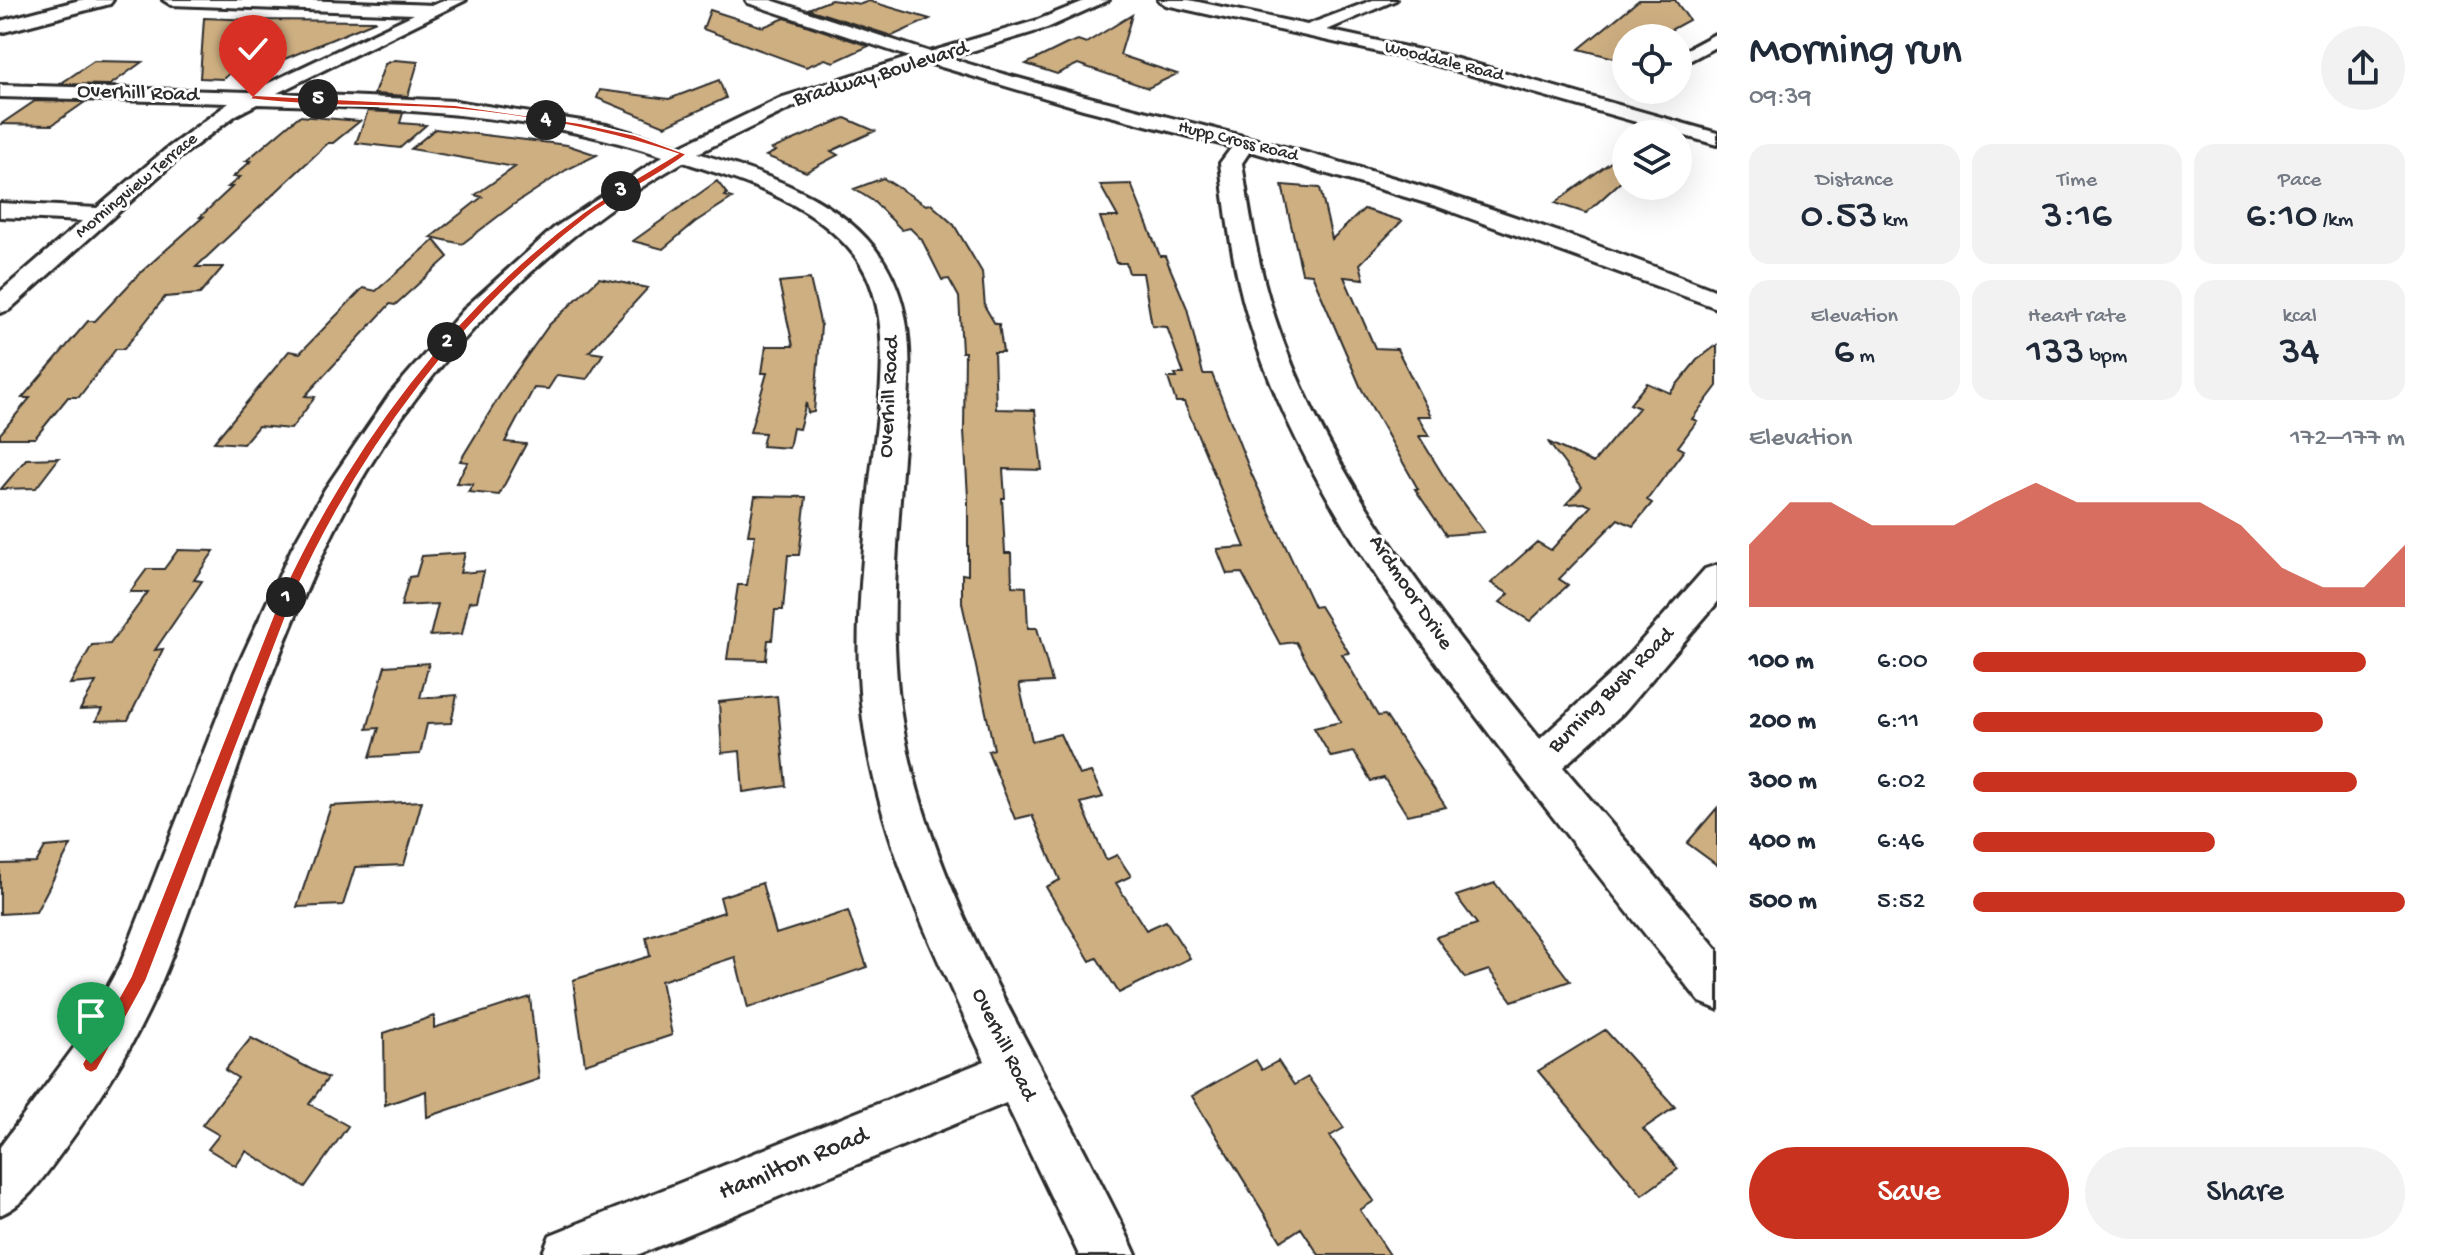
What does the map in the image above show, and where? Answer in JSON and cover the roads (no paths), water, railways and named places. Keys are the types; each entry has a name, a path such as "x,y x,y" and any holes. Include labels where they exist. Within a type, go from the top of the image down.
{"main road":[{"path":"0,27 103,0"}],"street":[{"path":"171,0 438,11"},
{"name":"Morningview Terrace","path":"0,305 190,139 253,97 458,0"},
{"name":"Hupp Cross Road","path":"754,0 1055,96 1245,143 1450,202 1585,248 1717,300"},
{"name":"Bradway Boulevard","path":"0,1188 91,1064 138,981 288,593 310,545 356,466 424,369 496,291 587,214 683,154 812,93 1023,32 1101,0"},
{"name":"Wooddale Road","path":"1166,0 1437,59 1717,139"},
{"path":"1311,30 1388,0"},
{"path":"1692,53 1717,38"},
{"path":"1585,99 1612,89"},
{"name":"Overhill Road","path":"0,91 253,97 455,107 594,128 683,154 778,187 832,220 855,241 873,265 892,312 894,344 878,645 880,702 891,767 926,881 948,934 1108,1255"},
{"name":"Ardmoor Drive","path":"1245,143 1231,163 1239,235 1275,354 1302,417 1409,595 1574,815 1717,985"},
{"path":"0,210 102,215"},
{"name":"Burning Bush Road","path":"1536,765 1563,746 1687,616 1717,578"},
{"name":"Hamilton Road","path":"570,1255 1017,1073"}]}
